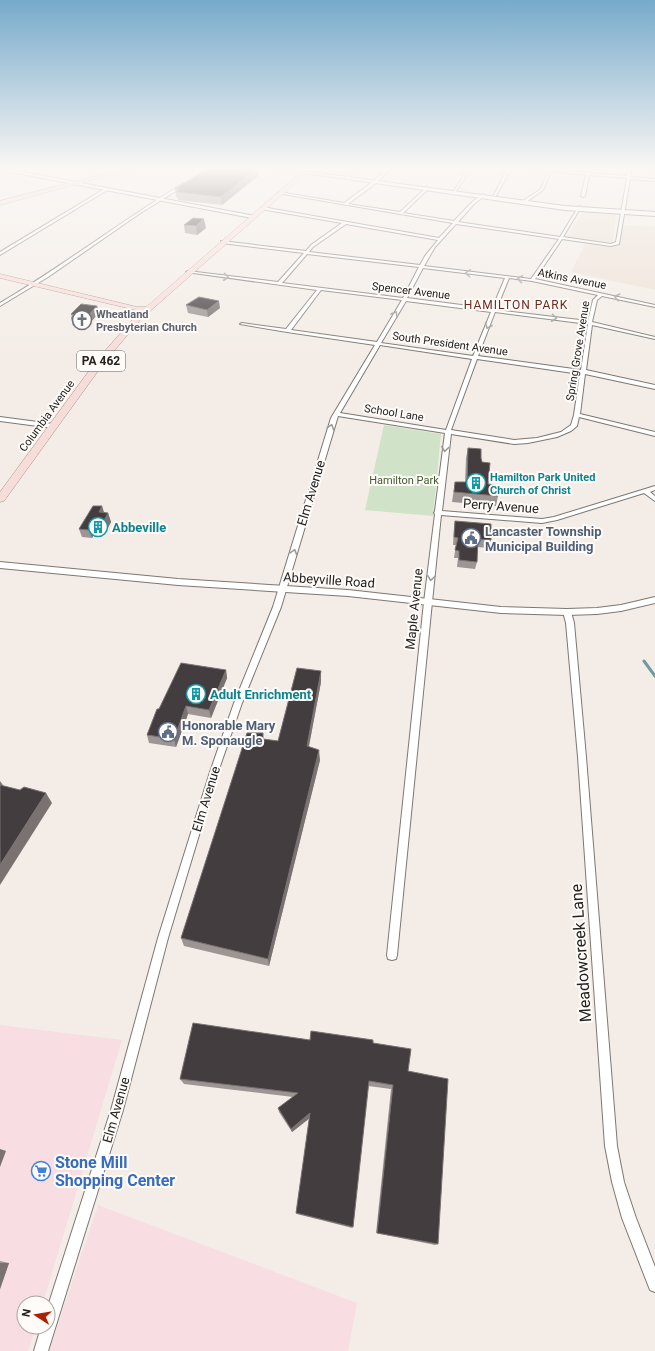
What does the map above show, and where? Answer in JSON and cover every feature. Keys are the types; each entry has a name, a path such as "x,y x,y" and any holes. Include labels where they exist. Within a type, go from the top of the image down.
{"main road":[{"name":"Columbia Avenue","path":"0,499 100,362 126,330 146,309 233,232"},
{"path":"0,276 138,309 146,309"}],"street":[{"path":"0,254 36,232"},
{"path":"0,305 36,285 112,232"},
{"path":"279,284 319,240 331,232"},
{"path":"399,232 440,239"},
{"name":"Elm Avenue","path":"42,1351 117,1110 164,938 214,772 238,703 283,589 336,414 404,300 427,256 447,232"},
{"path":"519,232 611,245 618,243 620,232"},
{"path":"532,280 564,232"},
{"name":"Atkins Avenue","path":"222,242 306,254 532,280 655,306"},
{"name":"Spencer Avenue","path":"188,272 590,323 655,338"},
{"name":"Maple Avenue","path":"392,955 437,513 448,432 507,277"},
{"path":"287,331 320,289"},
{"name":"Spring Grove Avenue","path":"577,414 590,323 596,300 602,294"},
{"name":"South President Avenue","path":"242,324 475,358 584,372 655,387"},
{"name":"School Lane","path":"336,414 502,441 520,442 568,430 574,426 577,414"},
{"path":"577,414 655,434"},
{"path":"0,418 53,426"},
{"name":"Perry Avenue","path":"437,513 542,521 555,519 655,488"},
{"path":"646,491 655,499"},
{"name":"Abbeyville Road","path":"0,565 171,581 348,594 501,610 567,612 621,608 655,600"},
{"name":"Meadowcreek Lane","path":"567,612 570,623 582,765 611,1146 618,1182 629,1218 655,1285"}],"shaded area":[{"path":"570,232 614,232 613,243 567,237"},
{"path":"623,232 655,232 655,290 571,272 585,244 612,247 620,244"},
{"name":"Stone Mill Shopping Center","path":"0,1025 122,1040 45,1295 16,1295 16,1335 33,1335 28,1351 0,1351"},
{"path":"98,1205 357,1303 348,1351 49,1351 54,1335 56,1335 56,1330"}],"green space":[{"name":"Hamilton Park","path":"384,425 441,434 433,516 365,510"}],"building":[{"path":"199,297 219,301 207,310 186,305"},
{"path":"81,304 97,306 84,320 71,318 75,315 71,314"},
{"path":"468,448 481,449 482,462 490,463 488,484 499,486 498,496 454,492 455,482 467,482"},
{"path":"93,506 102,506 99,512 108,513 102,524 92,523 89,530 79,529"},
{"path":"455,521 491,524 491,540 478,539 477,562 459,560 459,551 455,550 458,538 454,537"},
{"path":"181,663 226,670 209,710 186,706 174,739 147,735 157,709 159,709"},
{"path":"297,668 321,671 307,746 319,750 268,959 181,938 247,733 263,733 263,739 278,741"},
{"path":"0,785 20,790 24,787 46,793 0,865"},
{"path":"193,1023 310,1040 311,1031 373,1040 373,1043 411,1049 408,1071 448,1079 438,1244 377,1233 393,1085 369,1081 353,1227 296,1213 310,1113 291,1129 278,1108 298,1093 180,1079"}],"waterway":[{"path":"644,661 655,676"}],"place":[{"name":"Wheatland Presbyterian Church","path":"82,320"},
{"name":"Hamilton Park United Church of Christ","path":"476,483"},
{"name":"Abbeville","path":"98,527"},
{"name":"Lancaster Township Municipal Building","path":"471,538"},
{"name":"Adult Enrichment","path":"196,694"},
{"name":"Honorable Mary M. Sponaugle","path":"168,732"},
{"name":"Stone Mill Shopping Center","path":"41,1171"}],"district":[{"name":"HAMILTON PARK","path":"516,305"}]}
